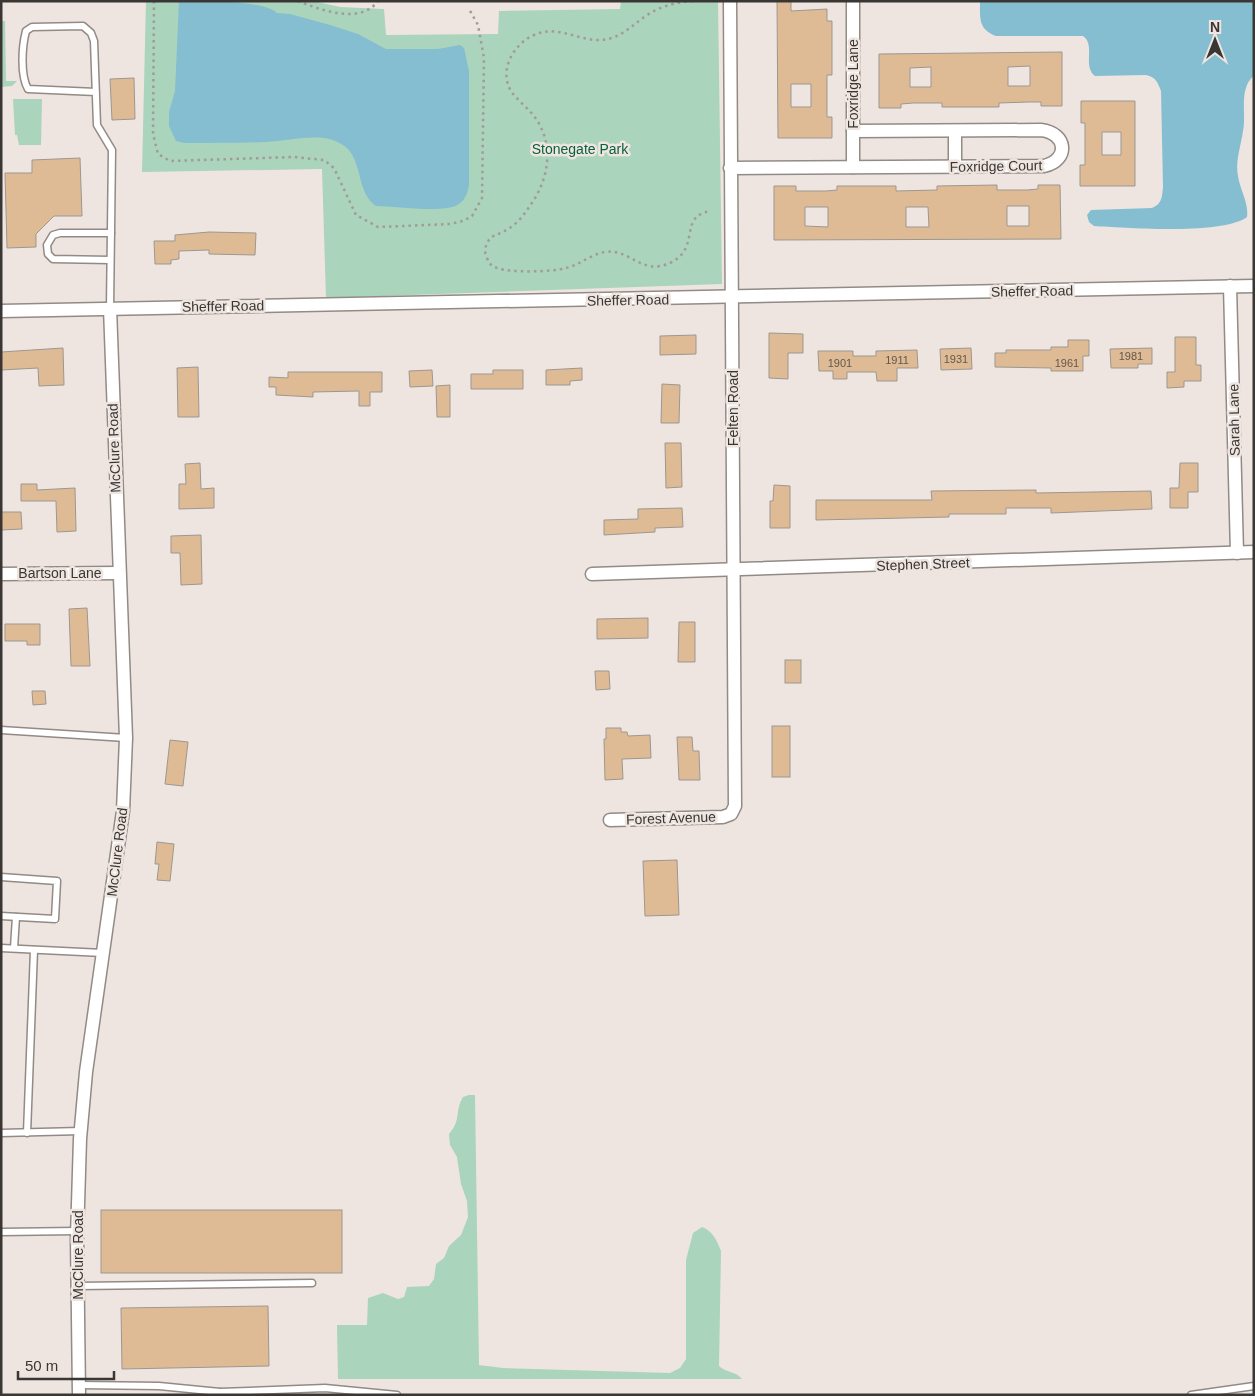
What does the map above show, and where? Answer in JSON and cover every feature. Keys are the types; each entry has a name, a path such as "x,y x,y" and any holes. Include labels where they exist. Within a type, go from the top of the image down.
{"street":[{"name":"Felten Road","path":"730,1 735,806 731,814"},
{"name":"Foxridge Lane","path":"853,1 853,167"},
{"name":"Foxridge Court","path":"730,168 1044,166 1053,164 1059,158 1062,151 1061,143 1057,136 1050,131 853,131"},
{"path":"955,131 955,166"},
{"name":"Sarah Lane","path":"1230,286 1237,553"},
{"name":"Sheffer Road","path":"1,311 733,298 1254,286"},
{"name":"McClure Road","path":"79,1390 77,1231 80,1131 123,811 126,738 118,573 110,308"},
{"name":"Stephen Street","path":"592,574 1254,552"},
{"name":"Bartson Lane","path":"1,574 118,573"},
{"name":"Forest Avenue","path":"610,820 722,817 731,814"}],"lane":[{"path":"96,92 28,88 24,82 24,40 26,31 32,27 83,26 91,32 94,41 96,92 97,125 112,150 110,308"},
{"path":"110,260 54,259 48,254 47,245 54,235 60,233 111,233"},
{"path":"1,730 126,738"},
{"path":"1,877 57,881 55,919 1,916"},
{"path":"14,948 16,917"},
{"path":"1,948 103,953"},
{"path":"27,1133 34,950"},
{"path":"1,1133 80,1131"},
{"path":"1,1232 77,1231"},
{"path":"78,1286 312,1283"},
{"path":"79,1390 159,1386 220,1393 325,1388 397,1395"},
{"path":"1191,1395 1254,1386"}],"path":[{"path":"154,1 153,134 158,154 170,161 294,157 324,160 334,168 356,215 378,227 450,224 463,221 472,216 482,198 484,58 478,25 469,9"},
{"path":"298,1 324,11 343,13 369,10 378,1"},
{"path":"694,1 671,4 657,10 622,34 608,39 595,41 557,30 544,31 524,40 514,49 507,71 510,89 534,116 541,128 545,140 547,165 541,187 522,217 507,231 491,237 487,242 486,257 491,265 506,271 566,268 606,252 623,254 651,267 660,266 671,262 686,251 693,220 702,212 711,211"}],"green space":[{"name":"Stonegate Park","path":"146,1 313,1 340,7 384,9 386,35 498,34 499,11 620,9 621,1 718,1 722,284 326,298 322,169 142,172"},
{"path":"1,21 5,21 6,81 17,81 12,86 1,87"},
{"path":"13,99 42,99 41,145 19,145 17,135 15,135"},
{"path":"475,1095 479,1365 503,1368 670,1373 680,1368 686,1359 686,1260 693,1233 702,1227 712,1234 721,1251 719,1366 742,1379 338,1379 337,1325 367,1325 368,1298 383,1293 398,1299 404,1297 407,1287 429,1286 434,1279 436,1264 444,1258 449,1246 461,1235 468,1217 467,1201 461,1184 457,1157 450,1145 449,1134 457,1120 460,1102 463,1097"}],"water":[{"path":"179,1 232,2 260,6 277,13 290,14 358,34 386,49 438,49 460,45 464,48 469,71 469,184 465,198 459,204 443,209 376,206 366,194 353,156 348,149 334,140 309,138 236,143 185,143 176,141 169,126 169,112 175,91"},
{"path":"980,1 1254,1 1254,76 1245,90 1244,125 1237,165 1239,181 1247,207 1247,217 1235,223 1218,226 1174,229 1094,226 1089,222 1087,215 1091,210 1152,208 1160,202 1163,187 1161,91 1159,85 1154,79 1146,75 1095,76 1089,67 1089,45 1083,36 996,36 986,30 981,22"}],"building":[{"path":"777,1 791,1 791,11 827,9 827,21 832,21 832,75 827,75 827,117 832,117 832,138 778,138","holes":["791,84 811,84 811,107 791,107"]},
{"path":"1062,52 1062,106 1041,106 1041,102 999,103 999,107 942,107 942,103 913,103 901,104 901,108 879,108 879,54","holes":["1030,66 1030,86 1008,86 1008,67","931,67 931,87 910,87 910,68"]},
{"path":"134,78 135,119 112,120 110,79"},
{"path":"1081,101 1135,101 1135,186 1080,186 1080,165 1085,165 1085,123 1081,123","holes":["1102,132 1121,132 1121,155 1102,155"]},
{"path":"80,158 82,216 54,216 36,234 36,247 7,248 5,173 32,173 32,160"},
{"path":"997,185 997,190 1027,190 1038,189 1038,185 1060,185 1061,239 774,240 774,186 796,186 796,191 826,191 837,190 837,186 896,186 896,191 937,190 937,186","holes":["1007,206 1029,206 1029,226 1007,226","805,207 828,207 828,227 805,226","906,207 928,207 929,227 906,227"]},
{"path":"209,232 256,233 255,255 209,254 209,250 179,251 179,259 171,260 171,264 155,264 154,241 175,241 175,235"},
{"path":"769,333 803,334 803,353 788,353 788,379 769,378"},
{"path":"696,335 696,354 660,355 660,336"},
{"path":"1175,337 1196,337 1196,365 1201,365 1201,381 1184,381 1184,387 1167,388 1167,372 1175,372"},
{"path":"1068,340 1089,340 1089,356 1083,356 1083,371 1051,371 1051,368 995,367 995,353 1006,353 1006,350 1051,350 1051,347 1068,347"},
{"path":"63,348 64,385 39,386 38,368 1,370 1,352"},
{"path":"971,348 972,369 941,370 940,349"},
{"path":"1152,348 1152,364 1138,364 1138,368 1111,368 1110,349"},
{"path":"917,350 918,368 897,368 897,381 877,381 876,372 847,372 847,379 833,379 833,371 819,371 818,351 853,351 853,356 876,356 876,351"},
{"path":"198,367 199,417 178,417 177,368"},
{"path":"582,368 582,380 570,381 570,385 546,385 546,370"},
{"path":"432,370 433,386 410,387 409,371"},
{"path":"493,370 523,370 523,389 471,389 471,374 493,374"},
{"path":"288,372 382,372 382,392 370,392 370,406 359,406 359,391 313,392 313,397 276,395 276,387 269,387 269,377 288,378"},
{"path":"662,384 680,385 679,423 661,423"},
{"path":"450,385 450,417 437,417 436,386"},
{"path":"665,443 681,443 682,487 666,488"},
{"path":"200,463 201,489 214,488 214,508 179,509 179,484 186,484 185,464"},
{"path":"1180,463 1198,463 1198,492 1188,492 1188,508 1170,508 1170,488 1179,488"},
{"path":"21,484 37,484 37,490 75,488 76,531 57,532 56,501 21,501"},
{"path":"774,485 790,486 790,528 770,528 770,501 773,501"},
{"path":"1036,490 1036,493 1151,491 1152,509 1051,513 1051,508 1006,508 1006,514 949,514 949,517 816,520 816,500 932,500 931,491"},
{"path":"682,508 683,527 655,528 655,532 604,535 604,520 638,519 638,509"},
{"path":"1,512 21,512 22,529 1,530"},
{"path":"201,535 202,584 181,585 180,553 171,553 171,536"},
{"path":"87,608 90,666 71,666 69,609"},
{"path":"648,618 648,638 597,639 597,619"},
{"path":"679,622 695,622 695,662 678,662"},
{"path":"5,624 40,624 40,645 27,645 27,641 5,641"},
{"path":"785,660 801,660 801,683 785,683"},
{"path":"595,671 609,671 610,689 596,690"},
{"path":"32,691 45,691 46,704 33,705"},
{"path":"772,726 790,726 790,777 772,777"},
{"path":"606,728 621,728 621,732 627,732 628,736 650,735 651,758 622,759 623,779 605,780 604,739 606,739"},
{"path":"677,737 692,737 693,751 699,751 700,780 679,780"},
{"path":"170,740 188,742 183,786 165,784"},
{"path":"157,842 174,844 170,881 157,880 159,864 155,864"},
{"path":"677,860 679,915 645,916 643,861"},
{"path":"101,1210 342,1210 342,1273 101,1273"},
{"path":"268,1306 269,1366 122,1369 121,1308"}]}
